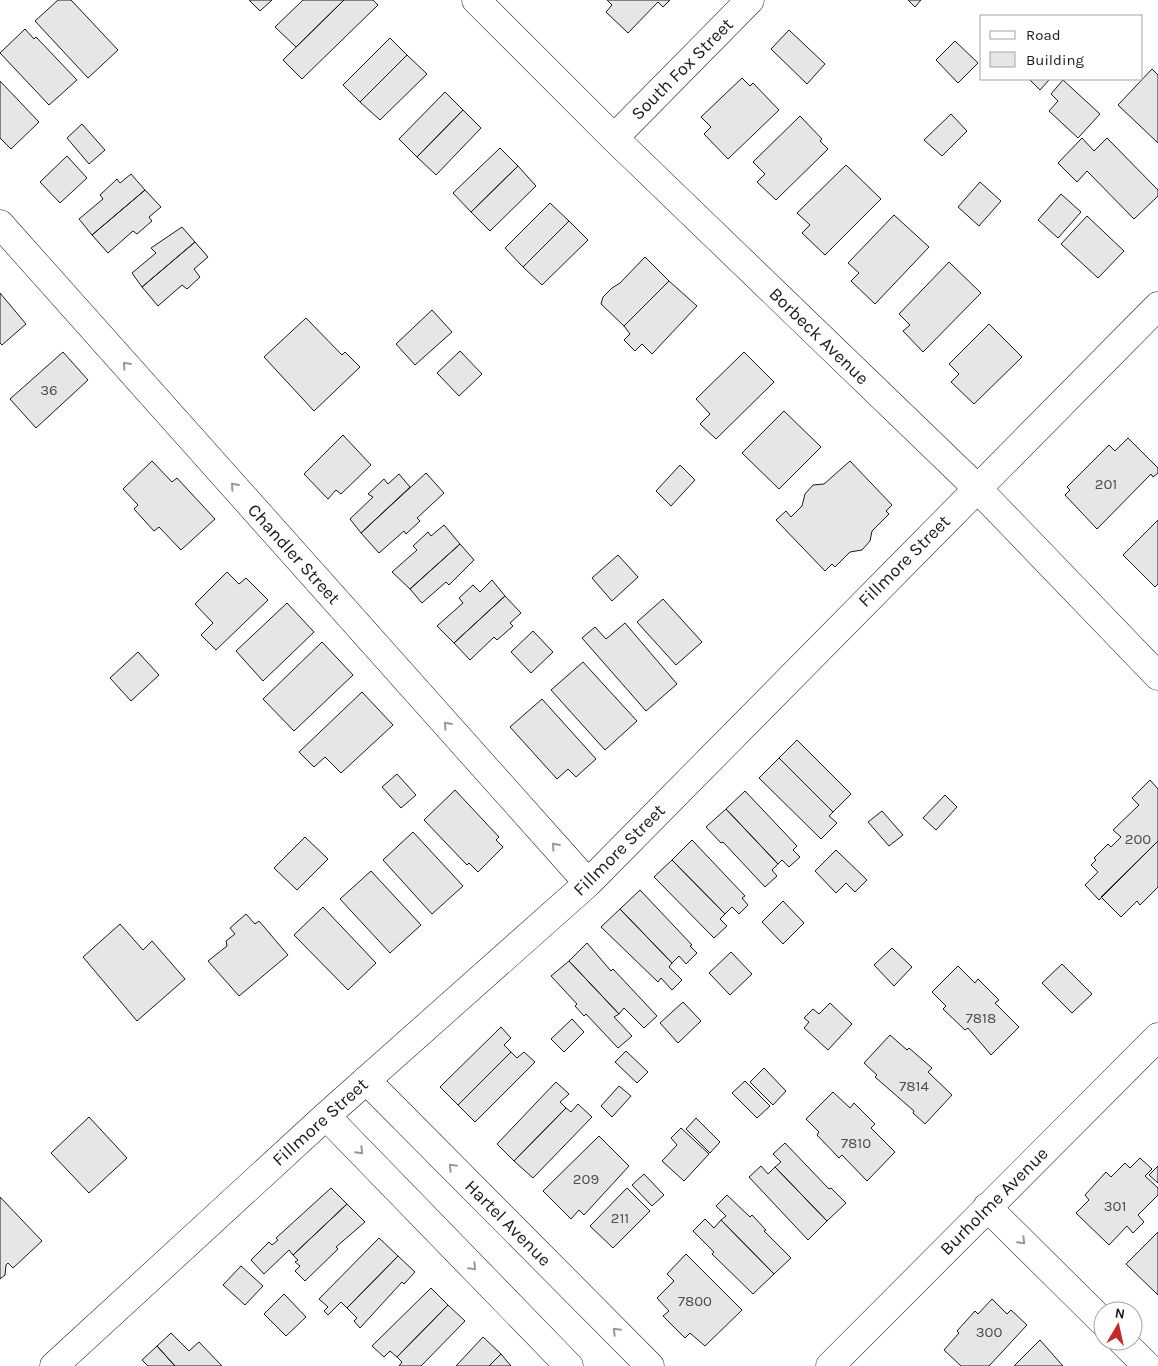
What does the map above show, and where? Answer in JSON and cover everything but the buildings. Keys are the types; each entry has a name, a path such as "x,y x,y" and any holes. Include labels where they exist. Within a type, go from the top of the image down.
{"street":[{"name":"Borbeck Avenue","path":"476,0 614,138 976,488 1158,676"},
{"name":"South Fox Street","path":"614,138 750,0"},
{"name":"Chandler Street","path":"0,224 588,883"},
{"name":"Fillmore Street","path":"54,1366 326,1116 588,883 976,488 1158,306"},
{"name":"Burholme Avenue","path":"830,1366 1158,1037"},
{"name":"Hartel Avenue","path":"366,1080 650,1366"},
{"path":"326,1116 569,1366"},
{"path":"987,1207 1093,1312"},
{"path":"1132,1351 1147,1366"}]}
